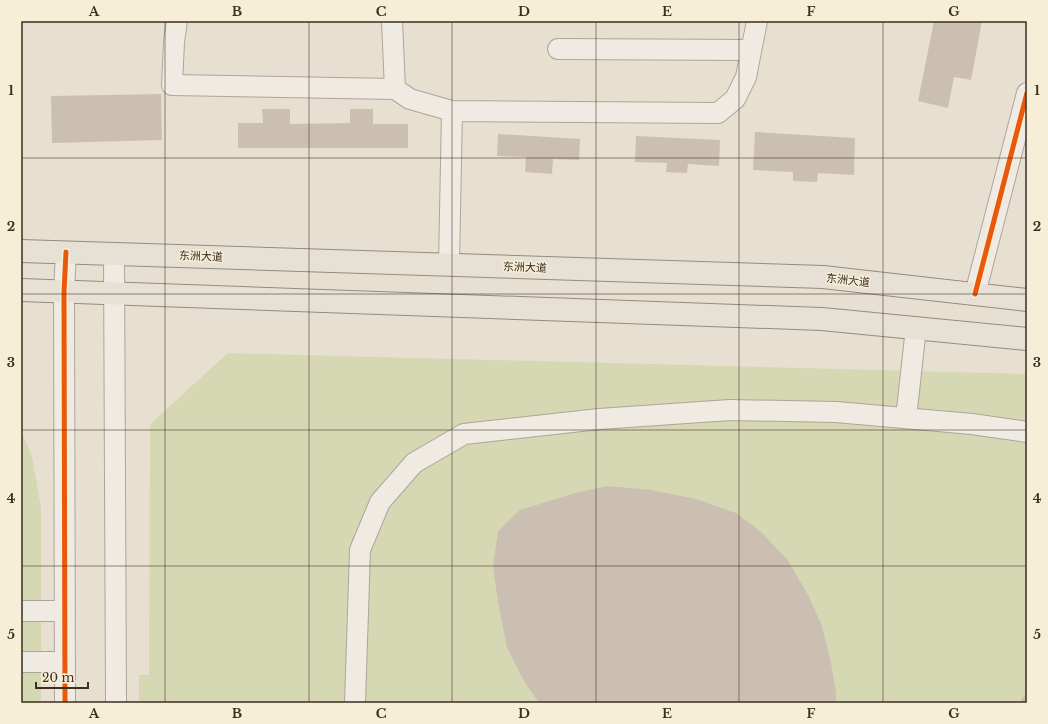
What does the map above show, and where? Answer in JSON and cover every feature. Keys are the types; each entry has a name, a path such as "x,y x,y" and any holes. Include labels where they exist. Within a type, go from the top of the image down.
{"main road":[{"name":"东洲大道","path":"21,251 823,277 1027,300"},
{"path":"21,290 822,320 1027,339"}],"street":[{"path":"177,21 174,42 172,84 395,89 410,99 452,110 718,113 735,100 746,77 757,21"},
{"path":"392,21 395,89"},
{"path":"558,49 751,50"},
{"path":"975,294 1027,93"},
{"path":"449,264 452,110"},
{"path":"65,703 64,292 66,252"},
{"path":"114,254 116,703"},
{"path":"906,418 916,328"},
{"path":"355,703 360,550 380,502 414,463 464,434 599,419 730,410 836,412 972,424 1027,432"},
{"path":"21,611 65,611"},
{"path":"21,662 65,662"}],"green space":[{"path":"228,353 1027,374 1027,703 139,703 139,675 149,675 150,424"},
{"path":"21,431 32,456 41,508 41,703 21,703"}],"building":[{"path":"934,21 982,21 971,80 954,77 948,108 918,101"},
{"path":"161,94 162,140 52,143 51,96"},
{"path":"262,109 290,109 290,124 350,123 350,109 373,109 373,124 408,124 408,148 238,148 238,123 263,123"},
{"path":"755,132 855,138 854,175 818,173 817,182 793,181 793,172 753,170"},
{"path":"498,134 580,139 579,160 553,159 552,174 525,172 526,157 497,156"},
{"path":"636,136 720,140 719,166 688,164 687,173 666,172 667,163 635,162"},
{"path":"607,486 651,490 696,499 736,513 760,531 787,559 808,595 822,626 831,663 836,692 836,703 539,703 524,681 507,648 493,567 498,531 520,510 576,493"},
{"path":"1027,692 1027,703 1019,703"}],"cycle path":[{"path":"975,294 1027,93"},
{"path":"65,703 64,292 66,252"}]}
